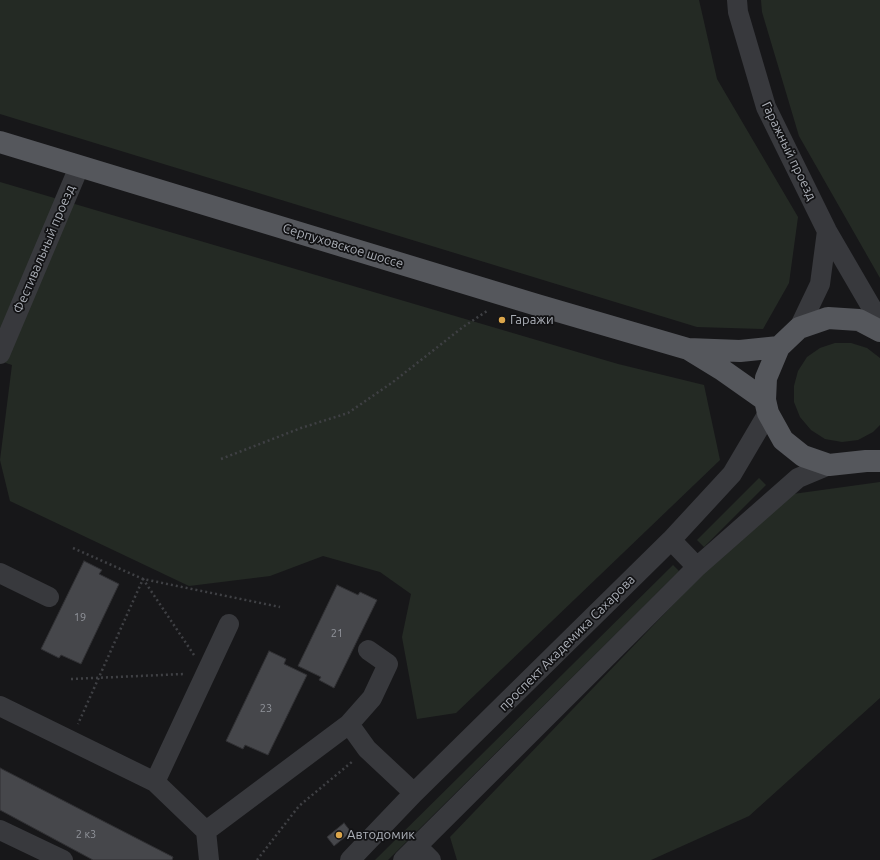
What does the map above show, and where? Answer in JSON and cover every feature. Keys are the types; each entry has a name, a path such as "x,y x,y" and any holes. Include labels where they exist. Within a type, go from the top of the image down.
{"main road":[{"name":"Серпуховское шоссе","path":"0,142 688,349"},
{"path":"766,407 766,378 779,347 799,328 828,318 879,320"},
{"path":"688,349 740,351 779,347"},
{"path":"688,349 721,369 766,407 783,440 803,456 830,465 875,458"}],"street":[{"name":"Гаражный проезд","path":"737,0 738,12 766,107 827,231 879,320"},
{"name":"Фестивальный проезд","path":"0,354 79,166"},
{"path":"799,328 820,284 827,231"},
{"name":"проспект Академика Сахарова","path":"350,860 414,793 671,540 732,474 766,407"},
{"path":"402,860 697,567 798,478 830,465"},
{"path":"671,540 697,567"},
{"path":"0,573 50,597"},
{"path":"155,782 229,624"},
{"path":"206,831 349,724 372,698 388,664 368,650"},
{"path":"0,706 155,782 206,831 210,860"},
{"path":"349,724 367,749 414,793"},
{"path":"0,830 63,860"},
{"path":"416,846 431,860"}],"path":[{"path":"222,459 302,428 348,413 398,378 463,327 509,296"},
{"path":"73,548 143,579 280,607"},
{"path":"143,579 206,673"},
{"path":"70,741 143,579"},
{"path":"71,679 206,673"},
{"path":"256,860 299,806 367,749"}],"shaded area":[{"path":"0,0 699,0 717,79 798,217 789,283 763,329 697,327 0,114"},
{"path":"761,0 880,0 880,278 799,136 762,12"},
{"path":"0,182 618,364 704,385 720,460 456,713 417,719 402,637 411,594 380,572 323,556 270,576 189,586 10,501 0,460 12,365 0,361"},
{"path":"835,343 851,343 867,348 880,358 880,425 873,432 858,440 842,442 825,439 811,430 800,417 794,402 794,386 798,371 807,357 820,348"},
{"path":"759,478 766,485 704,547 697,540"},
{"path":"880,482 880,698 749,816 651,860 457,860 450,837 717,559 793,494"},
{"path":"673,565 679,571 388,860 375,860"}],"building":[{"path":"84,561 102,570 99,574 119,584 81,664 61,655 59,658 41,649"},
{"path":"337,585 358,595 360,592 377,600 334,688 319,680 321,677 298,666"},
{"path":"269,651 286,659 284,664 307,675 268,755 245,745 243,749 226,741"},
{"path":"0,768 173,857 172,860 93,860 0,810"},
{"name":"Автодомик","path":"344,823 351,832 334,846 327,837"}],"place":[{"name":"Гаражи","path":"502,320"},
{"name":"Автодомик","path":"339,835"}]}
